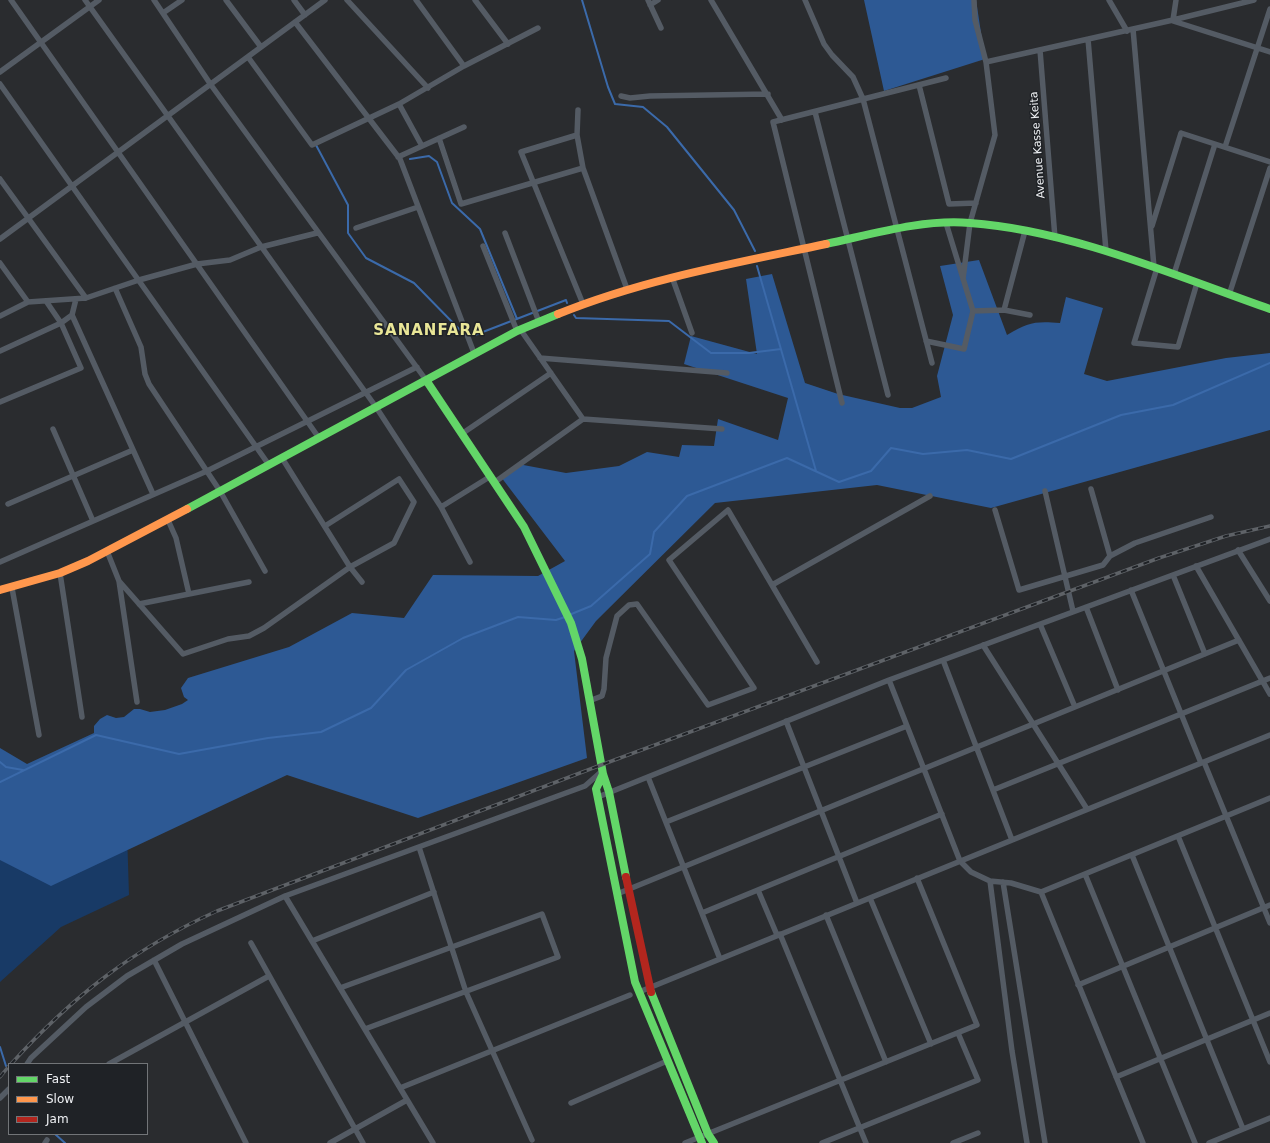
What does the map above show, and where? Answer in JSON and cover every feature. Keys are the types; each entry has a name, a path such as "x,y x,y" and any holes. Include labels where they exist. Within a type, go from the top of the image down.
{"main road":[{"path":"0,590 12,588 60,573 108,551 519,330 583,304 627,289 672,277 897,229 970,223 1025,231 1106,251 1270,309"},
{"path":"426,380 463,433 524,527 571,623 582,659 603,772 609,792 649,988 708,1134 714,1143"},
{"path":"603,772 596,789 635,982 700,1140"}],"street":[{"path":"11,0 319,438"},
{"path":"85,0 376,407 441,507 470,562"},
{"path":"0,72 98,0"},
{"path":"154,0 211,85 317,233 426,380"},
{"path":"163,13 182,0"},
{"path":"226,0 261,47"},
{"path":"294,0 305,15"},
{"path":"0,239 325,0"},
{"path":"347,0 428,88"},
{"path":"416,0 464,66"},
{"path":"475,0 508,44"},
{"path":"658,0 649,3 661,28"},
{"path":"711,0 782,120"},
{"path":"805,0 824,44 832,55 854,77 863,99 932,363"},
{"path":"963,279 970,223 995,135 986,62 975,20 974,0"},
{"path":"1109,0 1130,30 1156,268 1134,343 1178,347 1197,283"},
{"path":"1173,20 1176,0"},
{"path":"986,62 1130,30 1254,0"},
{"path":"1225,147 1270,9"},
{"path":"1173,20 1270,52"},
{"path":"295,22 398,157 474,353"},
{"path":"248,57 312,145 399,104 464,66 538,28"},
{"path":"1088,39 1106,251"},
{"name":"Avenue Kasse Keita","path":"1040,50 1055,238"},
{"path":"842,403 774,122 946,78"},
{"path":"0,84 269,465"},
{"path":"919,85 949,204 976,203"},
{"path":"621,96 630,98 650,96 768,94"},
{"path":"399,104 422,146"},
{"path":"578,110 577,135 583,168 627,289"},
{"path":"814,112 888,395"},
{"path":"398,157 464,127"},
{"path":"1151,229 1181,133 1270,162"},
{"path":"577,135 521,152 583,304"},
{"path":"439,138 461,204 583,168"},
{"path":"1174,274 1216,144"},
{"path":"1229,295 1270,168"},
{"path":"0,179 86,298"},
{"path":"356,228 418,207"},
{"path":"926,340 964,349 973,311 946,224"},
{"path":"1004,310 1025,231"},
{"path":"0,316 28,302 86,298 139,280 197,264 230,260 261,247 317,233"},
{"path":"505,233 539,322"},
{"path":"483,246 519,330 584,419"},
{"path":"0,263 28,302"},
{"path":"672,277 692,333"},
{"path":"115,288 141,347 145,374 149,384 220,491 265,571"},
{"path":"76,299 72,316 152,494"},
{"path":"0,402 81,368 61,323 46,301"},
{"path":"973,311 1004,310 1030,314"},
{"path":"0,352 61,323 72,316"},
{"path":"540,358 727,373"},
{"path":"0,562 207,471 417,367"},
{"path":"463,433 551,373"},
{"path":"441,507 493,479 584,419 722,429"},
{"path":"53,429 93,521"},
{"path":"8,504 133,450"},
{"path":"282,458 350,567 362,582"},
{"path":"119,581 183,654 228,639 249,636 264,628 350,567 394,543 414,502 399,479 325,526"},
{"path":"1091,489 1110,556"},
{"path":"1045,490 1073,611"},
{"path":"772,585 930,496"},
{"path":"589,701 602,696 604,689 606,658 617,616 629,605 637,604 708,705 754,688 668,560 728,510 817,662"},
{"path":"995,510 1019,590 1103,565 1110,556 1135,543 1211,517"},
{"path":"168,520 176,538 189,594"},
{"path":"598,797 889,680 1270,539"},
{"path":"1238,550 1270,601"},
{"path":"108,551 119,581 137,702"},
{"path":"1196,566 1270,694"},
{"path":"60,573 82,717"},
{"path":"1173,575 1205,654"},
{"path":"139,604 249,582"},
{"path":"12,588 39,735"},
{"path":"1131,590 1181,714 1226,816 1270,923"},
{"path":"1086,607 1118,690"},
{"path":"1040,624 1075,707"},
{"path":"618,894 1239,640"},
{"path":"984,645 1087,809"},
{"path":"942,660 1012,840"},
{"path":"993,790 1270,678"},
{"path":"889,680 960,861 971,872 990,881 1003,882 1040,892 1270,798"},
{"path":"786,721 857,903"},
{"path":"666,822 907,726"},
{"path":"639,992 1270,735"},
{"path":"28,1063 31,1058 86,1007 127,976 182,944 285,896 585,786 603,772"},
{"path":"648,777 720,959"},
{"path":"702,913 942,814"},
{"path":"1178,836 1270,1062"},
{"path":"419,847 466,992 532,1140"},
{"path":"1132,855 1243,1129"},
{"path":"1085,874 1194,1143"},
{"path":"685,1143 700,1140 708,1134 977,1025 917,878"},
{"path":"990,881 1012,1051 1027,1143"},
{"path":"1003,882 1044,1143"},
{"path":"758,890 779,935 866,1143"},
{"path":"312,941 434,892"},
{"path":"1040,892 1143,1143"},
{"path":"285,896 433,1143"},
{"path":"870,898 931,1044"},
{"path":"1078,985 1270,905"},
{"path":"340,988 542,914 558,957 365,1029"},
{"path":"826,915 886,1062"},
{"path":"251,943 356,1128 363,1143"},
{"path":"154,960 246,1143"},
{"path":"111,1063 269,976"},
{"path":"400,1088 630,995"},
{"path":"1116,1076 1270,1013"},
{"path":"822,1143 978,1080 958,1033"},
{"path":"571,1103 667,1061"},
{"path":"0,1098 8,1089"},
{"path":"330,1143 407,1100"},
{"path":"1210,1143 1270,1118"},
{"path":"953,1143 978,1133"}],"shaded area":[{"path":"864,0 976,0 985,59 884,91"},
{"path":"979,260 1007,335 1032,323 1060,323 1066,297 1103,308 1084,374 1107,381 1226,358 1270,353 1270,430 991,508 877,485 715,503 596,621 574,651 587,758 418,818 287,775 51,886 0,860 0,748 27,764 94,733 94,726 100,719 107,715 116,718 124,717 134,709 150,712 165,710 182,704 188,700 184,697 181,688 188,678 289,647 352,613 404,618 433,575 538,576 565,561 501,477 518,464 566,473 619,466 647,452 679,457 682,445 714,446 718,419 778,440 788,398 684,364 691,336 757,354 746,279 772,274 805,383 838,394 900,408 912,408 941,397 937,376 953,315 940,266"},
{"path":"126,801 129,895 61,927 0,982 0,826"}],"waterway":[{"path":"582,0 608,87 615,104 643,107 667,127 734,210 755,251"},
{"path":"316,145 348,205 348,233 366,258 414,283 460,330 475,335 566,300 567,303"},
{"path":"410,159 429,156 437,162 452,203 480,229 517,319"},
{"path":"757,266 816,471"},
{"path":"574,315 576,318 669,321 711,353 749,353 781,349"},
{"path":"569,615 591,606 650,554 654,532 687,496 787,458 839,482 871,471 891,448 923,454 967,450 1011,459 1121,415 1173,405 1270,363"},
{"path":"0,782 96,735 179,754 268,738 321,732 371,708 406,670 463,638 518,617 556,620 565,617"},
{"path":"0,762 6,767 23,770"},
{"path":"0,1047 6,1066"},
{"path":"56,1135 65,1143"}],"railway":[{"path":"12,1063 34,1039 81,996 106,976 158,941 217,911 601,765 1159,558 1226,536 1270,526"},
{"path":"0,1077 8,1067"}],"traffic: fast":[{"path":"826,244 898,228 934,223 952,222 1008,227 1046,235 1122,256 1270,309"},
{"path":"187,509 517,331 558,314"},
{"path":"426,380 524,527 571,623 582,659 603,774 609,792 626,877"},
{"path":"603,774 596,789 635,982 702,1143"},
{"path":"651,992 708,1134 714,1143"}],"traffic: slow":[{"path":"558,314 657,281 724,265 826,244"},
{"path":"0,590 60,573 88,561 187,509"}],"traffic: jam":[{"path":"626,877 651,992"}],"district":[{"name":"SANANFARA","path":"429,331"}]}
